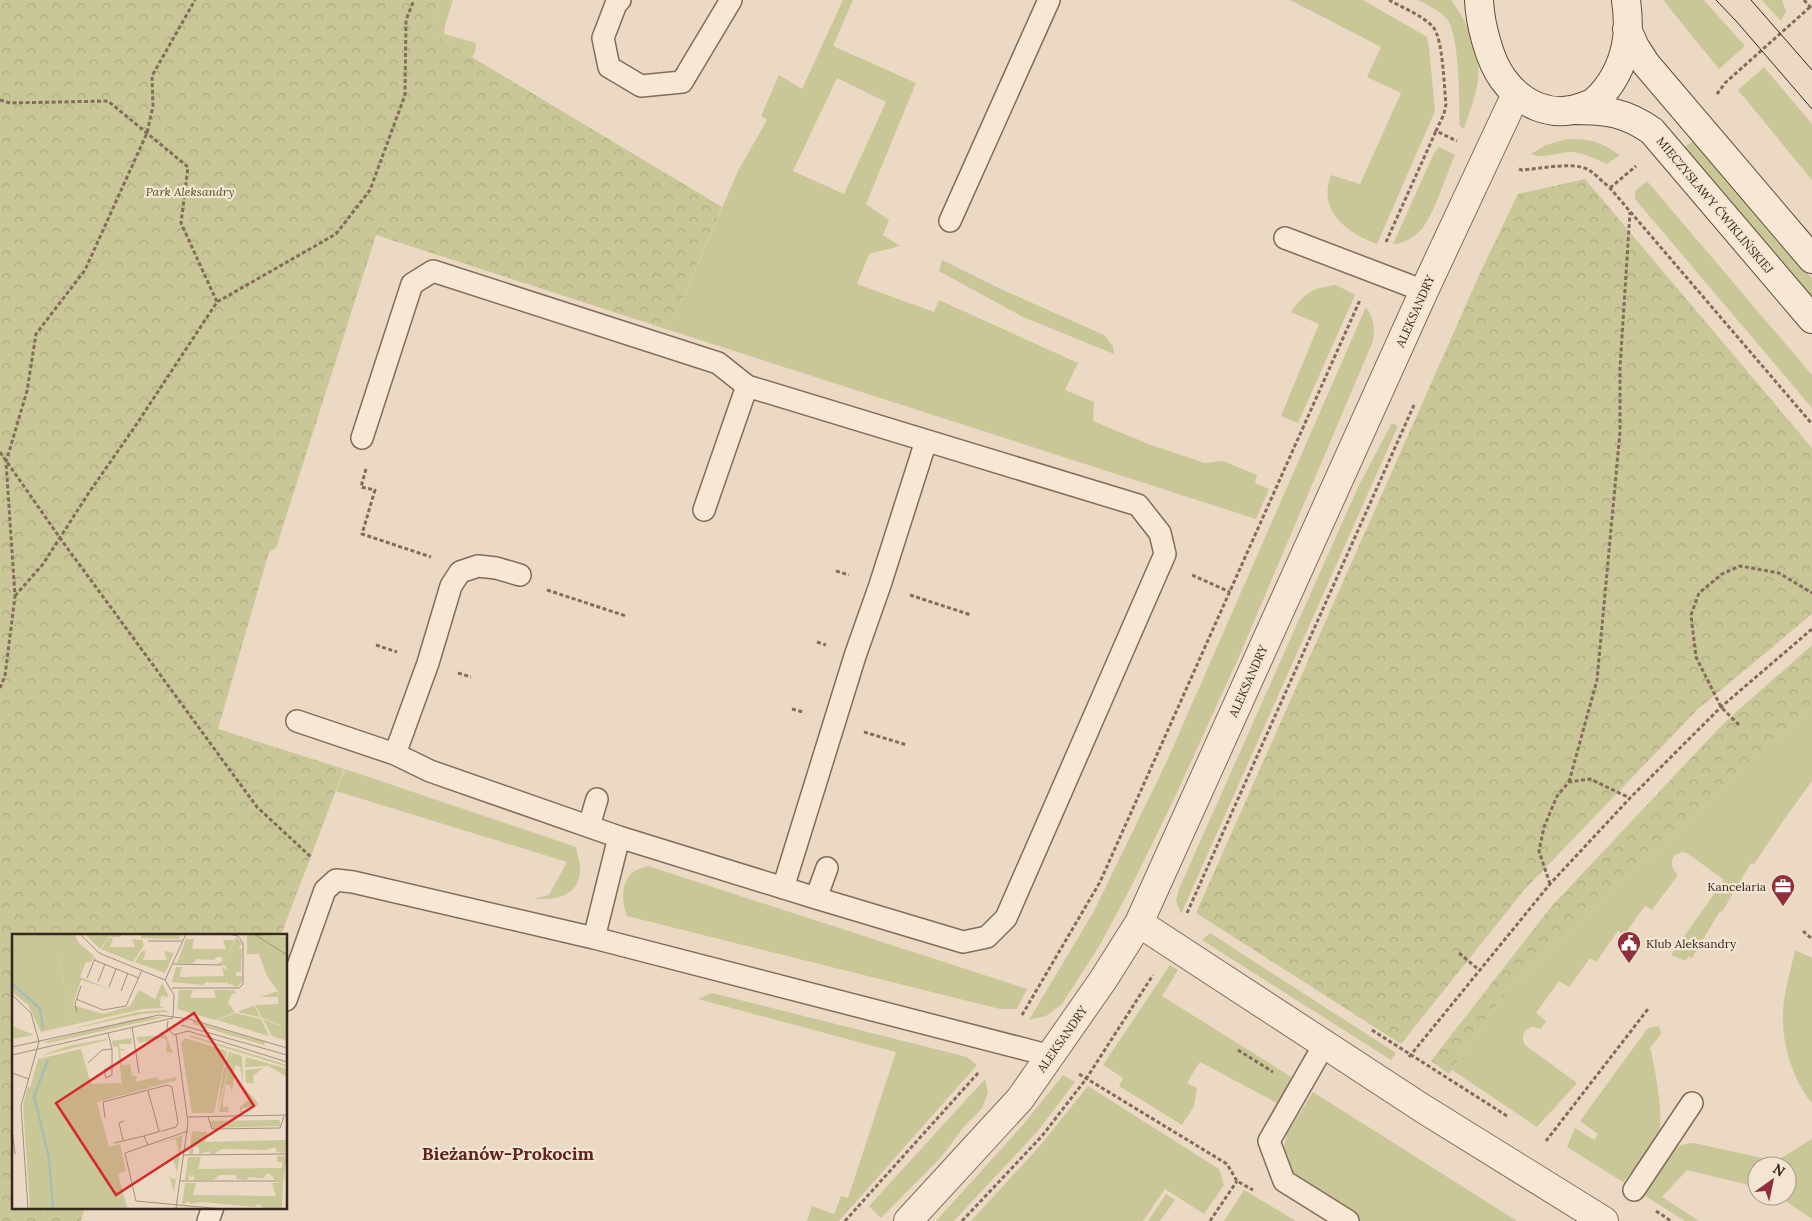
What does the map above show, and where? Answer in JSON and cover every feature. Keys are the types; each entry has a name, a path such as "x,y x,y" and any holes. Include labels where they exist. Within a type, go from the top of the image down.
{"street":[{"name":"MIECZYSŁAWY ĆWIKLIŃSKIEJ","path":"1479,0 1483,32 1493,59 1502,78 1516,94 1533,106 1553,113 1574,110 1610,111 1633,120 1652,131 1812,319"},
{"path":"1574,110 1594,102 1608,86 1619,68 1627,45 1626,0"},
{"path":"1627,28 1635,47 1646,64 1812,259"},
{"name":"ALEKSANDRY","path":"908,1221 1020,1099 1052,1056 1139,923 1424,291 1516,94"},
{"path":"1139,923 1324,1045 1604,1221"}],"lane":[{"path":"620,0 616,4 603,38 610,67 641,86 682,82 730,0"},
{"path":"950,221 1049,0"},
{"path":"1285,238 1424,291"},
{"path":"297,721 395,754 430,771 619,837 964,942 987,937 1006,918 1165,554 1160,533 1138,506 747,386 718,363 434,271 412,284 362,438"},
{"path":"704,510 747,386"},
{"path":"783,888 854,656 880,585 926,442"},
{"path":"395,754 428,663 451,586 460,572 478,566 496,568 520,575"},
{"path":"589,826 597,799"},
{"path":"594,938 619,837"},
{"path":"816,898 827,868"},
{"path":"288,994 325,890 336,880 353,882 594,938 1052,1056"},
{"path":"1324,1045 1269,1141 1284,1181 1348,1221"},
{"path":"1634,1190 1692,1103"},
{"path":"208,1221 213,1208"}],"path":[{"path":"0,688 5,676 15,596 6,462 27,391 36,334 85,270 146,133 153,106 152,76 195,0"},
{"path":"15,596 43,564 217,302 336,234 370,190 405,95 406,20 414,0"},
{"path":"845,1221 1005,1043 1100,882 1444,114 1446,104 1439,40 1434,28 1424,20 1389,0"},
{"path":"1725,83 1811,8 1804,0"},
{"path":"0,100 10,103 108,101 188,167 181,223 217,302"},
{"path":"1436,131 1463,144"},
{"path":"1512,166 1522,170 1581,167 1610,188 1812,424"},
{"path":"1610,188 1636,166"},
{"path":"1550,884 1540,851 1542,835 1556,796 1569,782 1597,680 1620,432 1620,368 1630,211"},
{"path":"362,438 368,461 360,487 375,490 362,534 441,560 460,572"},
{"path":"0,452 60,538 257,807 336,880"},
{"path":"1162,562 1230,592"},
{"path":"1739,725 1721,707 1696,657 1691,615 1699,593 1722,574 1740,566 1779,573 1812,593"},
{"path":"520,575 536,586 626,616"},
{"path":"1389,1086 1411,1054 1550,884 1630,798 1721,707 1812,629"},
{"path":"1569,782 1590,779 1630,798"},
{"path":"1803,931 1812,938"},
{"path":"1459,953 1478,970"},
{"path":"1538,1136 1546,1141 1648,1009"},
{"path":"1369,1028 1514,1121"},
{"path":"1238,1050 1299,1088"},
{"path":"1052,1056 1099,1088 1227,1164 1236,1181 1254,1191"},
{"path":"1210,1221 1236,1181"},
{"path":"1655,1211 1671,1221"}],"green space":[{"name":"Park Aleksandry","path":"0,0 440,0 430,32 722,207 669,330 376,235 276,548 269,552 218,729 344,769 281,934 12,934 12,1208 85,1208 81,1221 0,1221"},
{"path":"440,0 453,0 444,34 476,43 475,52 472,57 430,32"},
{"path":"843,0 853,0 833,46 916,83 866,204 889,220 883,235 900,246 869,254 857,284 934,312 939,300 1078,363 1065,390 1094,402 1093,421 1151,445 1205,463 1223,461 1257,475 1255,483 1269,489 1256,519 669,330 739,169 767,120 761,116 779,75 802,89","holes":["837,78 886,102 844,194 793,171"]},
{"path":"1290,0 1363,0 1427,37 1435,111 1377,244 1355,234 1337,219 1331,210 1328,188 1331,175 1360,184 1401,93 1367,77 1381,47"},
{"path":"1418,0 1451,0 1463,18 1472,38 1479,70 1474,99 1464,129 1460,126 1457,54 1451,27 1441,13"},
{"path":"1663,0 1704,0 1745,46 1719,69"},
{"path":"1762,0 1782,0 1786,11 1781,21"},
{"path":"1764,67 1812,124 1812,180 1738,90"},
{"path":"1567,139 1595,142 1620,155 1607,164 1587,155 1573,152 1546,156 1531,154 1546,145"},
{"path":"1693,141 1812,278 1812,299 1684,148"},
{"path":"1439,147 1455,155 1426,224 1415,235 1397,244 1393,244 1434,153"},
{"path":"1585,179 1812,448 1812,614 1698,709 1525,889 1401,1044 1196,913 1481,271 1518,194"},
{"path":"1647,181 1812,375 1812,408 1635,199 1635,191"},
{"path":"942,260 1003,290 1104,335 1113,346 1114,354 1023,317 939,271"},
{"path":"1336,285 1355,295 1298,423 1281,416 1319,324 1291,312 1310,292"},
{"path":"1366,307 1373,323 1373,341 1238,659 1173,801 1101,943 1062,1004 1046,1016 1029,1020 1094,911 1167,761"},
{"path":"1392,423 1398,426 1181,914 1176,901 1179,889 1359,485"},
{"path":"1812,645 1812,705 1506,992 1449,1074 1431,1061 1551,907 1724,723"},
{"path":"1812,705 1812,781 1754,864 1751,863 1692,958 1688,956 1686,961 1671,955 1724,880 1687,853 1682,852 1675,855 1672,860 1673,868 1678,875 1652,910 1645,906 1624,935 1618,931 1596,962 1590,958 1569,987 1559,981 1536,1013 1546,1021 1541,1029 1533,1027 1525,1031 1523,1039 1525,1045 1577,1083 1537,1127 1452,1070 1506,992"},
{"path":"345,769 576,847 580,867 576,884 572,890 559,897 534,899 549,895 567,862 336,791"},
{"path":"648,866 1027,989 1017,1009 1000,1009 627,916 623,899 625,883 634,872"},
{"path":"1210,933 1396,1053 1391,1060 1202,940"},
{"path":"1795,950 1812,958 1812,1103 1799,1084 1794,1072 1784,1035 1783,1023 1786,988"},
{"path":"1170,965 1178,970 1162,996 1293,1078 1277,1103 1200,1062 1187,1083 1197,1088 1194,1106 1182,1125 1119,1086 1123,1078 1103,1065"},
{"path":"712,993 967,1057 977,1065 839,1221 807,1221 812,1206 834,1214 841,1196 848,1198 896,1052 698,999"},
{"path":"1659,1026 1661,1034 1649,1049 1651,1050 1659,1095 1660,1120 1657,1139 1623,1182 1567,1147 1575,1128 1594,1140 1598,1134 1580,1121 1648,1028"},
{"path":"1063,1075 1075,1082 1037,1132 954,1221 936,1221 1022,1126"},
{"path":"985,1079 988,1093 982,1108 963,1128 942,1156 881,1218 869,1206"},
{"path":"1088,1086 1219,1169 1224,1185 1204,1214 1165,1189 1143,1221 971,1221 1038,1148"},
{"path":"1313,1092 1517,1221 1358,1221 1296,1181 1284,1157 1287,1134"},
{"path":"1812,1139 1812,1219 1793,1206 1797,1206 1797,1156 1784,1156"},
{"path":"1694,1143 1753,1156 1747,1156 1747,1185 1687,1170 1662,1197 1699,1221 1685,1221 1644,1195 1657,1169 1668,1154 1675,1148"},
{"path":"1244,1190 1296,1221 1224,1221"},
{"path":"1166,1194 1175,1200 1160,1221 1148,1221"}],"tram line":[{"path":"1716,0 1812,109"},
{"path":"1751,0 1812,70"}],"place":[{"name":"Kancelaria","path":"1783,907"},
{"name":"Klub Aleksandry","path":"1629,964"}],"district":[{"name":"Bieżanów-Prokocim","path":"508,1153"}]}
